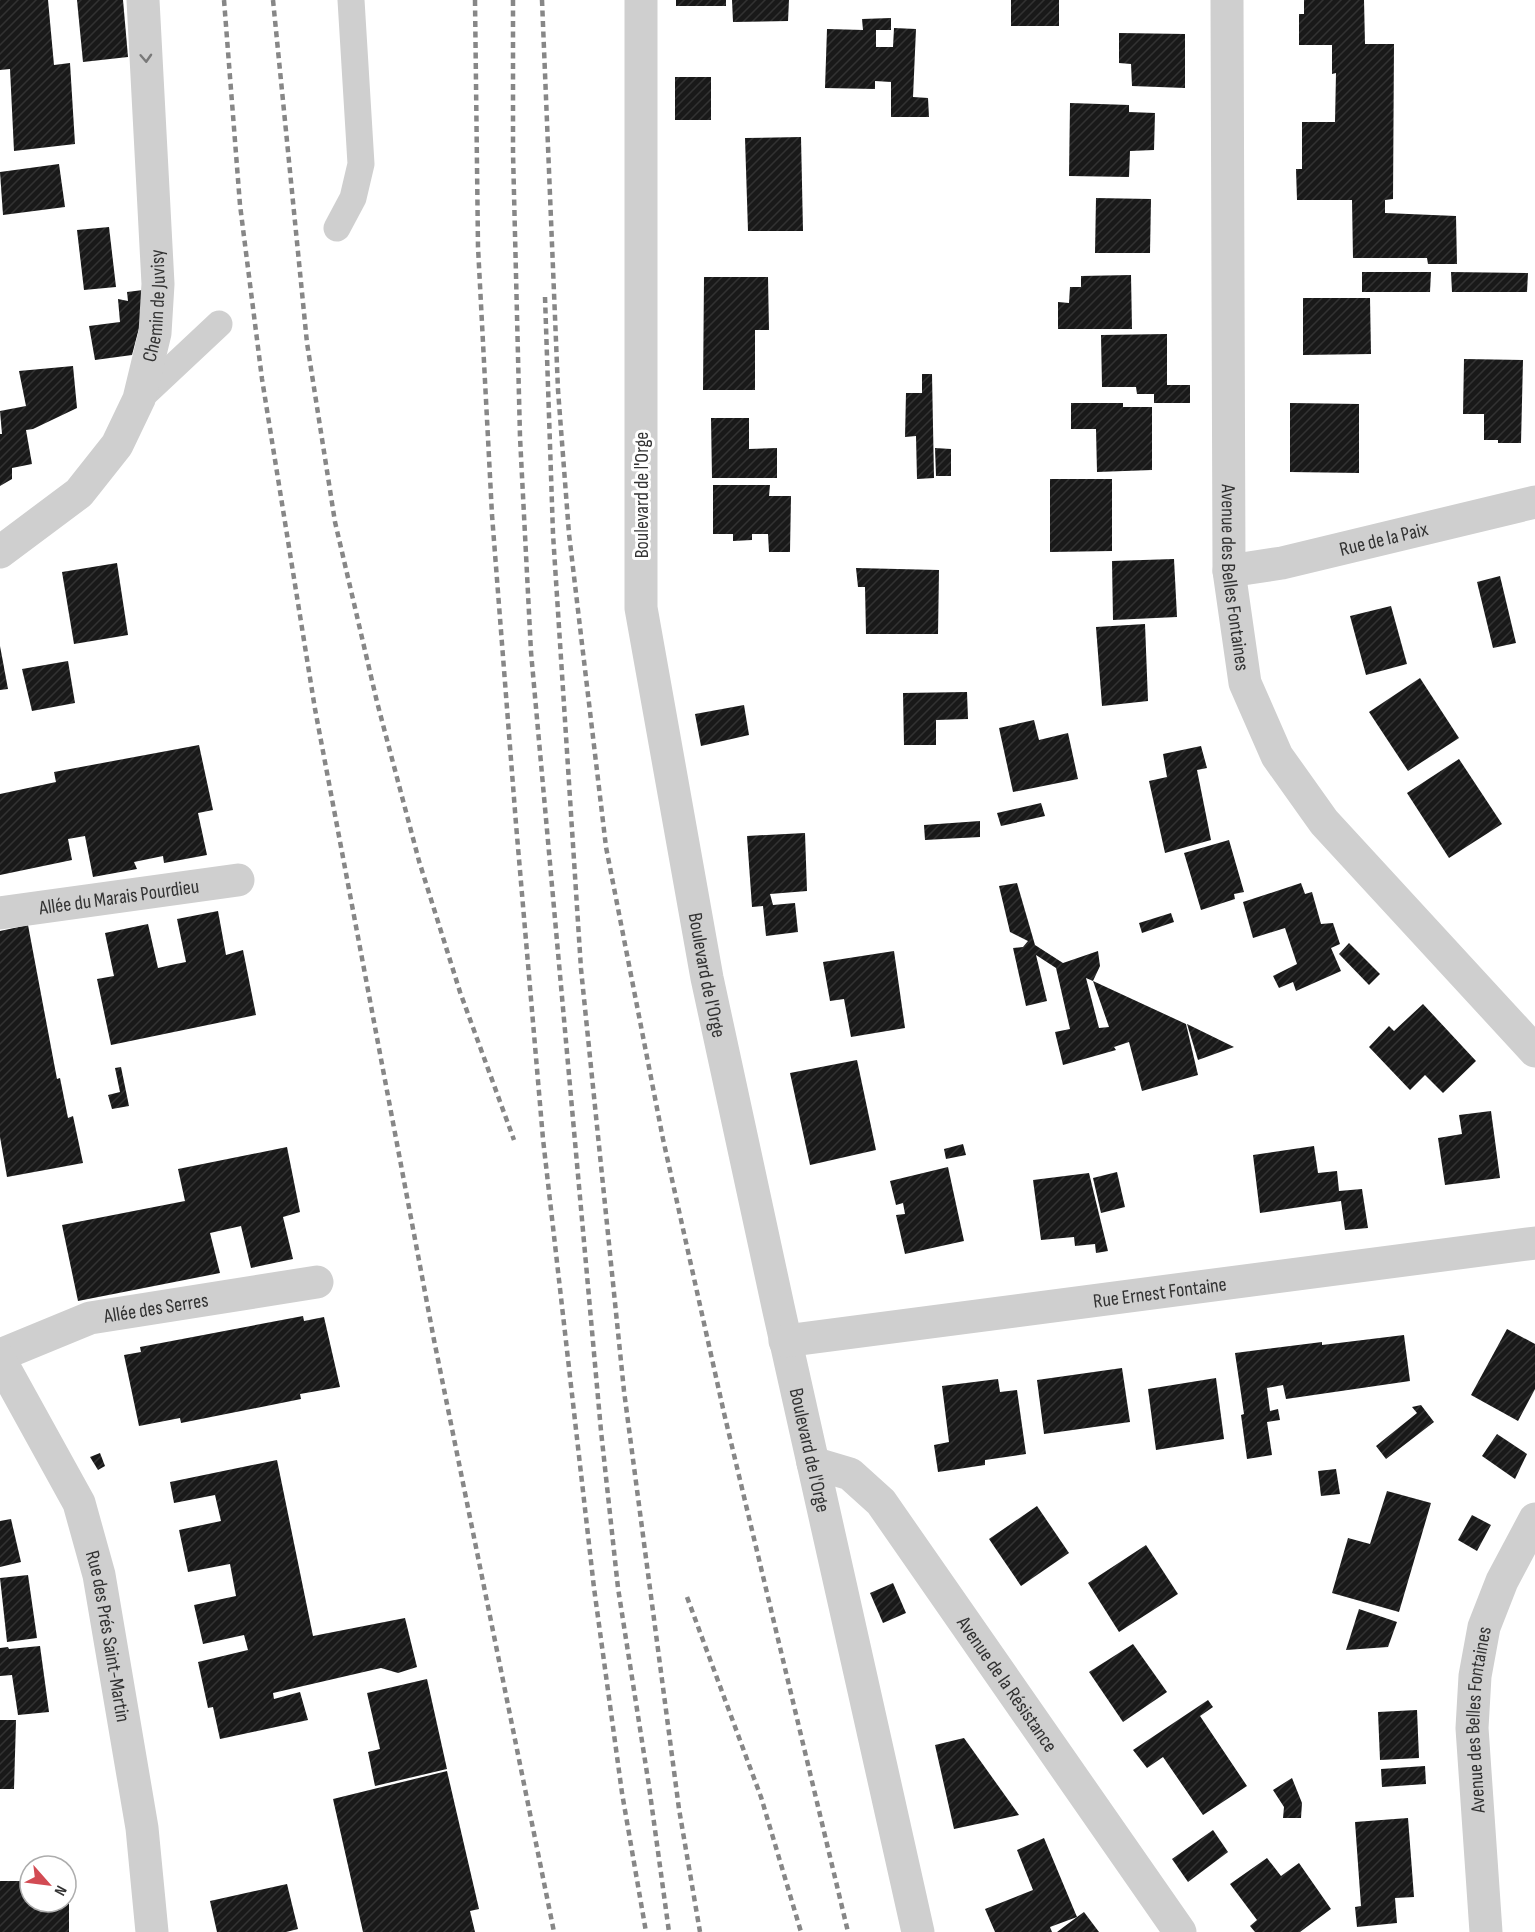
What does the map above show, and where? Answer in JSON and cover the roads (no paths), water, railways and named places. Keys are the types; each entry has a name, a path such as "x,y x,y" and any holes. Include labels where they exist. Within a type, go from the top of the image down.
{"street":[{"name":"Chemin de Juvisy","path":"0,552 79,493 117,445 139,399 155,333 158,284 143,0"},
{"name":"Boulevard de l'Orge","path":"641,0 641,608 707,978 785,1341 918,1932"},
{"name":"Avenue des Belles Fontaines","path":"1227,0 1229,572 1245,683 1277,756 1324,822 1535,1051"},
{"name":"Rue de la Paix","path":"1229,572 1282,563 1535,502"},
{"name":"Allée du Marais Pourdieu","path":"0,913 238,880"},
{"name":"Rue Ernest Fontaine","path":"785,1341 1535,1243"},
{"name":"Allée des Serres","path":"0,1355 90,1318 317,1282"},
{"name":"Rue des Prés Saint-Martin","path":"0,1360 79,1503 99,1575 142,1828 152,1932"},
{"name":"Avenue de la Résistance","path":"813,1463 850,1474 881,1502 1180,1932"},
{"name":"Avenue des Belles Fontaines","path":"1486,1932 1472,1728 1475,1676 1484,1627 1502,1581 1535,1519"}],"lane":[{"path":"337,228 353,198 361,164 351,0"},
{"path":"139,399 219,324"}],"railway":[{"path":"224,0 240,205 262,379 315,709 434,1340 554,1932"},
{"path":"273,0 307,343 335,522 377,702 419,861 460,992 514,1140"},
{"path":"475,0 478,247 492,515 543,1139 594,1588 622,1793 646,1932"},
{"path":"513,0 513,153 520,437 531,652 601,1431 618,1588 669,1932"},
{"path":"542,0 558,390 569,534 606,847 663,1139 724,1413 848,1932"},
{"path":"545,297 553,534 581,969 624,1391 679,1809 700,1932"},
{"path":"687,1597 761,1797 801,1932"}]}
